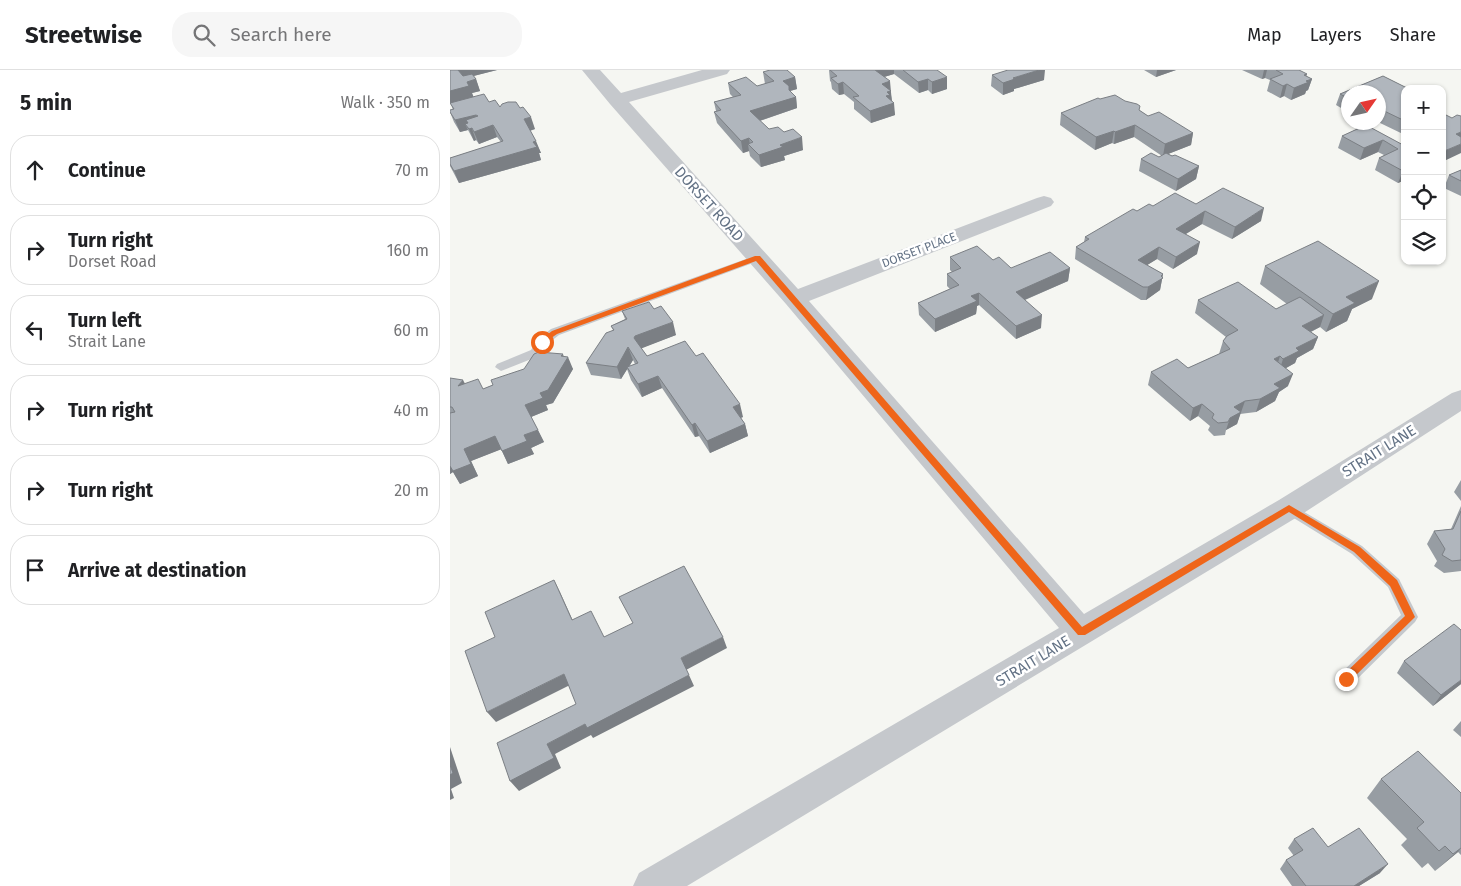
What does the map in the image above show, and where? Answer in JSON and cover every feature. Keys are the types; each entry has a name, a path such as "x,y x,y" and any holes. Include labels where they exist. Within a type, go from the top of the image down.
{"street":[{"name":"DORSET ROAD","path":"591,70 794,299 1081,632"},
{"path":"616,100 721,70"},
{"name":"DORSET PLACE","path":"794,299 1044,202"},
{"name":"STRAIT LANE","path":"652,886 1289,508 1461,399"}],"lane":[{"path":"501,367 535,353 542,342 555,332 757,258"},
{"path":"1289,508 1357,550 1394,583 1410,617 1346,679"}],"building":[{"path":"450,70 458,70 463,76 472,74 476,79 467,82 469,86 450,91"},
{"path":"787,70 795,77 783,81 789,86 789,90 796,97 750,111 769,129 778,127 784,132 793,129 802,137 780,145 783,147 759,155 748,144 753,142 749,138 741,141 714,112 721,110 714,102 741,95 728,83 746,77 757,86 774,81 763,72"},
{"path":"830,70 875,70 890,81 882,84 891,91 887,92 890,95 886,96 894,103 870,111 853,97 859,96 843,82 838,84 831,78 837,76"},
{"path":"903,70 937,70 947,77 932,82 928,79 918,82"},
{"path":"1008,70 1039,70 1003,83 992,75"},
{"path":"1276,70 1299,70 1312,79 1294,88 1287,84 1283,86 1270,79 1283,74"},
{"path":"1383,76 1401,85 1401,119 1386,112 1386,85 1362,85"},
{"path":"484,94 489,102 495,100 500,107 508,102 516,102 520,108 523,107 531,117 524,119 536,141 533,142 537,147 454,171 450,164 450,158 503,141 493,125 474,132 472,128 469,129 465,124 468,123 466,120 478,116 455,120 450,112 450,110 454,109 450,103"},
{"path":"1115,95 1125,101 1137,104 1140,106 1139,110 1148,116 1159,112 1193,133 1165,144 1135,125 1096,137 1061,113 1098,98"},
{"path":"1446,115 1452,118 1457,115 1461,116 1461,132 1456,134 1461,137 1461,144 1446,150"},
{"path":"1355,130 1375,130 1401,144 1401,170 1379,158 1398,149 1383,140 1364,148 1342,136"},
{"path":"1151,153 1159,157 1166,153 1172,156 1175,155 1199,166 1178,179 1141,159"},
{"path":"1461,170 1461,181 1449,175"},
{"path":"1223,188 1264,208 1235,227 1205,211 1176,229 1200,242 1176,257 1159,247 1138,260 1163,274 1161,276 1163,278 1148,287 1143,287 1076,247 1089,239 1085,237 1133,209 1137,211 1149,204 1153,206 1175,193 1196,204"},
{"path":"1318,241 1379,281 1346,297 1355,303 1333,314 1265,266"},
{"path":"977,246 993,260 999,257 1011,268 1050,252 1070,268 1016,292 1042,315 1016,326 979,293 971,296 977,301 935,319 918,303 959,285 947,274 961,268 950,257"},
{"path":"1238,282 1276,309 1300,297 1324,315 1302,326 1318,337 1296,348 1299,351 1283,359 1280,356 1274,359 1293,374 1274,384 1280,388 1260,399 1245,401 1234,407 1241,412 1230,418 1228,422 1218,423 1212,418 1214,414 1202,404 1193,408 1151,372 1177,359 1188,368 1230,349 1223,341 1227,336 1238,330 1198,300"},
{"path":"649,302 654,309 661,306 673,322 635,336 634,338 647,356 685,341 696,356 703,353 740,404 733,407 745,424 707,441 695,423 692,425 658,376 638,384 627,367 638,363 628,347 617,367 586,363 606,333 614,330 611,326 627,319 622,311"},
{"path":"539,352 563,354 561,356 568,357 548,390 540,393 543,398 525,405 538,430 524,435 527,441 502,451 495,436 464,449 471,464 453,471 450,466 450,413 455,412 450,407 450,378 463,380 458,386 478,379 483,389 493,385 491,380 524,369 534,354"},
{"path":"1461,511 1461,560 1452,561 1442,555 1445,549 1434,531 1453,529"},
{"path":"684,566 723,637 681,658 689,675 587,728 585,724 547,744 554,758 510,781 497,743 576,704 564,674 487,712 465,651 495,637 485,612 554,580 572,620 591,611 604,637 633,623 619,597"},
{"path":"1454,624 1461,630 1461,680 1441,695 1404,661"},
{"path":"1418,751 1461,793 1461,848 1453,854 1445,846 1439,851 1417,828 1424,822 1381,779"},
{"path":"1313,828 1328,847 1359,828 1388,864 1354,886 1306,886 1286,860 1303,850 1294,839"}],"route":[{"path":"542,342 555,332 757,258 1081,632 1289,508 1357,550 1394,583 1410,617 1346,679"}]}
